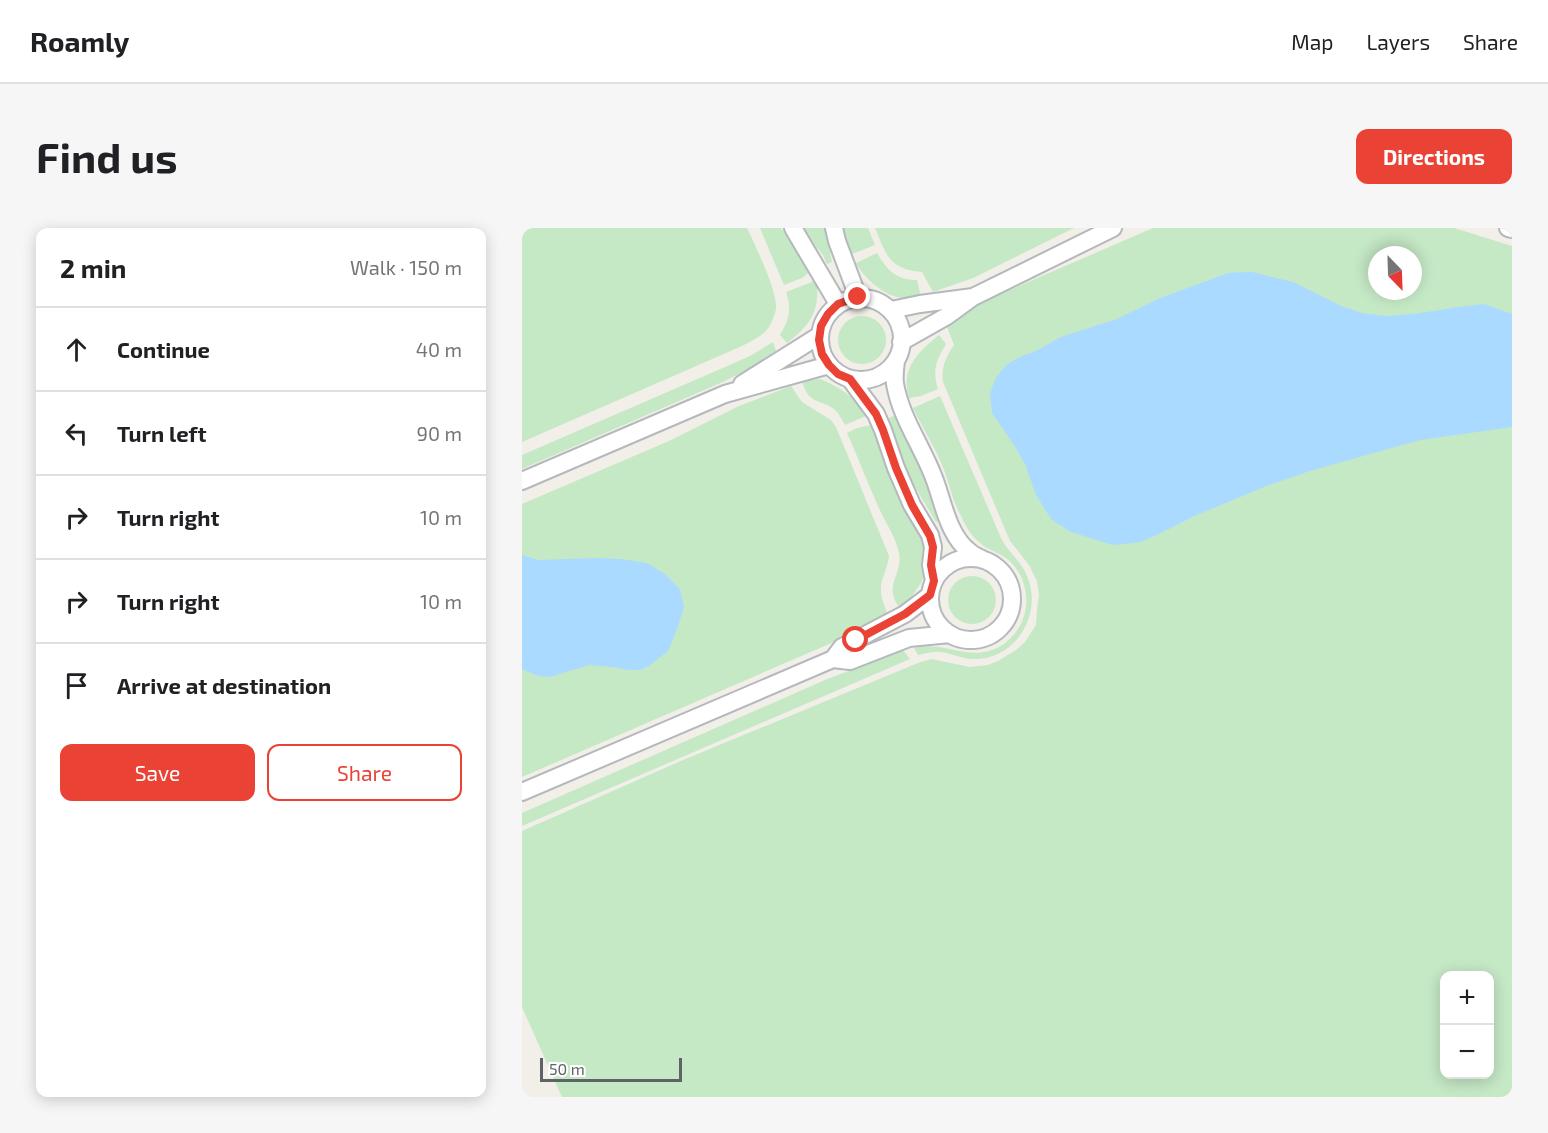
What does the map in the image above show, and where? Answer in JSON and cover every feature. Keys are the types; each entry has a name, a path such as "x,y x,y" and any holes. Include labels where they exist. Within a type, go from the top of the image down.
{"street":[{"path":"793,228 838,304"},
{"path":"834,228 858,297"},
{"path":"901,342 947,316 973,297 1113,228"},
{"path":"850,379 876,414 912,505 930,536 933,547 931,609 934,618 950,634 965,640 984,639 1000,629 1010,612 1012,594 1006,576 991,563 969,552 960,542 944,510 935,479 900,403 895,382 896,361 901,348 902,335 898,322 891,310 879,302 858,297 838,304 821,326 819,340 822,354 838,374 850,379 863,380 887,371 896,361"},
{"path":"891,310 973,297"},
{"path":"726,394 820,335"},
{"path":"522,481 726,394 829,365"},
{"path":"833,659 842,647 905,614 932,588 946,566 963,558 983,559"},
{"path":"522,792 833,659 850,661 909,638 950,634"}],"green space":[{"path":"522,228 747,228 765,268 776,301 774,316 764,333 742,346 522,442"},
{"path":"760,228 781,228 811,271 802,278 784,285"},
{"path":"801,228 825,228 832,262 827,264 823,255"},
{"path":"843,228 868,228 875,245 852,254"},
{"path":"875,228 1074,228 973,278 933,292 922,272 902,268 891,259"},
{"path":"1153,228 1454,228 1512,246 1512,1097 562,1097 522,1007 522,831 683,760 918,663 931,659 970,667 988,665 998,661 1025,642 1036,625 1039,595 1037,581 1029,565 1010,541 943,382 945,362 954,345 947,327 966,311"},
{"path":"877,253 893,273 903,278 917,280 921,297 903,298 891,295 868,279 856,263"},
{"path":"817,280 817,301 812,316 803,329 787,343 780,335 789,314 786,292"},
{"path":"862,316 879,323 886,340 879,357 862,364 845,357 838,340 845,323"},
{"path":"939,335 946,344 936,366 935,376 938,389 909,398 907,378 909,370 924,348"},
{"path":"773,342 776,351 725,381 522,469 522,455 752,355"},
{"path":"820,379 847,394 868,415 845,425 834,409 811,398 802,381"},
{"path":"791,386 802,402 831,420 836,427 889,556 881,589 888,615 843,638 522,777 522,504 669,441 739,406"},
{"path":"940,396 1001,538 1027,576 1031,590 1032,604 1023,631 1004,651 991,657 971,659 937,652 918,655 914,648 925,646 977,653 988,651 999,647 1014,634 1022,621 1026,608 1023,582 1015,567 1003,556 973,537 966,527 955,504 939,458 913,408"},
{"path":"895,415 927,474 942,520 936,522 915,487 903,461 889,418"},
{"path":"871,425 901,495 925,539 927,569 912,596 899,607 893,592 899,561 898,547 847,433"},
{"path":"972,576 989,583 996,600 989,617 972,624 955,617 948,600 955,583"},
{"path":"903,650 910,659 522,826 522,813 825,680"}],"water":[{"path":"1252,272 1293,282 1341,306 1362,313 1386,316 1414,314 1484,304 1512,314 1512,427 1420,440 1310,471 1269,485 1192,517 1141,542 1113,545 1071,532 1051,519 1036,495 1025,464 992,413 990,393 996,378 1006,365 1061,337 1117,319 1158,299 1228,273"},
{"path":"522,555 538,560 621,559 647,563 665,574 680,589 684,607 668,651 640,670 589,665 550,677 538,676 522,669"}],"route":[{"path":"856,640 905,614 930,595 934,581 931,565 933,547 930,536 912,505 876,414 850,379 838,374 822,354 819,340 821,326 828,314 838,304 858,297"}]}
